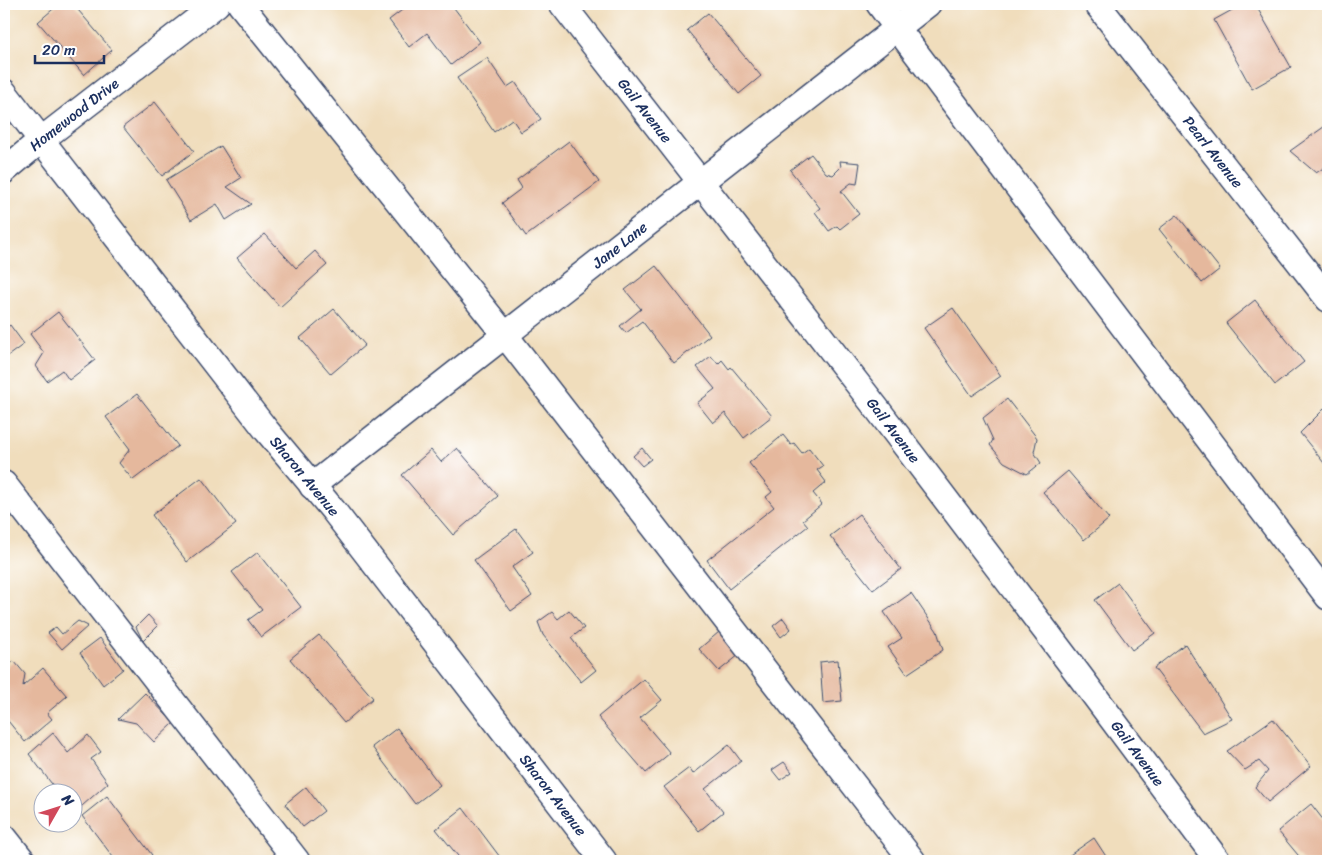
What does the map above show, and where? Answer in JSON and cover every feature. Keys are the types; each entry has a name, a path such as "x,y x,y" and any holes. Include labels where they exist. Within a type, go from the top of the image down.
{"street":[{"name":"Homewood Drive","path":"4,171 41,140 217,4"},
{"path":"240,4 505,335 913,861"},
{"name":"Gail Avenue","path":"562,4 884,418 1218,861"},
{"path":"879,4 1328,597"},
{"name":"Jane Lane","path":"312,486 928,4"},
{"name":"Pearl Avenue","path":"1097,4 1328,300"},
{"name":"Sharon Avenue","path":"4,92 312,486 333,510 604,861"},
{"path":"4,484 297,861"},
{"path":"4,837 23,861"}],"building":[{"path":"59,4 73,4 112,50 84,75 38,22"},
{"path":"410,4 451,4 480,42 451,65 427,33 409,47 389,20"},
{"path":"1243,4 1255,4 1291,67 1252,89 1214,20"},
{"path":"708,13 761,76 739,94 687,30"},
{"path":"487,58 507,87 515,82 541,119 521,132 512,119 494,132 457,78"},
{"path":"155,102 194,151 162,176 123,127"},
{"path":"1328,124 1328,165 1316,173 1290,151"},
{"path":"569,141 599,182 526,236 502,203 522,188 517,180"},
{"path":"221,146 241,178 227,187 251,204 226,220 217,204 191,220 166,180"},
{"path":"811,154 826,173 833,175 841,167 840,161 860,163 857,184 851,183 841,191 859,214 840,229 837,226 829,231 815,212 820,208 790,170"},
{"path":"1177,215 1220,269 1202,283 1159,229"},
{"path":"265,234 296,268 315,251 327,265 280,307 237,258"},
{"path":"656,266 710,335 674,363 642,321 626,333 620,326 641,309 625,290"},
{"path":"1255,300 1304,362 1275,385 1226,323"},
{"path":"953,308 1001,376 972,396 924,328"},
{"path":"334,309 365,345 331,374 300,338"},
{"path":"58,312 95,360 69,380 62,370 47,381 36,366 44,353 30,334"},
{"path":"10,325 24,344 5,358 4,330"},
{"path":"711,356 718,364 722,360 729,369 731,367 772,416 744,438 725,413 713,423 697,403 715,389 697,367"},
{"path":"137,394 178,446 133,480 119,463 130,449 106,417"},
{"path":"1007,399 1037,438 1034,452 1041,463 1027,474 1004,462 990,445 993,440 983,418"},
{"path":"1327,406 1328,408 1328,468 1300,433"},
{"path":"783,435 791,445 794,443 802,453 809,448 823,466 817,470 826,482 813,493 822,504 803,520 808,526 729,589 707,560 774,507 766,497 772,492 749,463"},
{"path":"457,448 498,496 453,535 402,475 431,450 441,462"},
{"path":"642,448 651,459 642,466 633,456"},
{"path":"1068,471 1109,519 1084,540 1043,492"},
{"path":"201,478 236,524 187,562 152,515"},
{"path":"859,514 901,569 873,590 830,536"},
{"path":"516,529 533,552 512,567 532,596 511,611 474,560"},
{"path":"258,552 301,607 261,637 248,620 262,610 232,572"},
{"path":"1118,583 1155,633 1132,650 1095,600"},
{"path":"911,593 937,631 943,650 907,674 888,647 902,638 884,612"},
{"path":"569,610 584,628 571,638 596,670 581,682 543,635 538,622 552,612 558,619"},
{"path":"148,615 158,626 143,641 136,627"},
{"path":"783,618 791,629 781,637 773,626"},
{"path":"78,621 88,626 62,649 48,633 56,627 62,634"},
{"path":"719,632 739,655 719,671 699,649"},
{"path":"319,635 373,698 344,723 290,659"},
{"path":"100,638 123,669 103,685 80,653"},
{"path":"1185,644 1232,719 1203,733 1154,668"},
{"path":"838,660 842,701 823,703 820,662"},
{"path":"14,661 25,674 23,686 43,668 67,696 47,713 52,719 25,742 4,716 4,669"},
{"path":"644,679 662,700 640,718 670,753 646,773 598,717"},
{"path":"145,693 174,723 154,742 136,723 118,719"},
{"path":"1273,719 1311,766 1268,802 1255,787 1268,771 1259,761 1245,770 1227,751"},
{"path":"397,728 440,785 415,804 372,747"},
{"path":"53,733 68,753 88,735 101,752 91,759 108,783 82,806 82,782 50,782 29,754"},
{"path":"729,745 741,761 705,789 723,812 699,831 664,787 689,768 693,774"},
{"path":"784,762 792,772 780,780 772,770"},
{"path":"306,787 324,811 303,827 285,804"},
{"path":"107,796 152,855 145,861 116,861 82,816"},
{"path":"1311,804 1328,826 1328,861 1303,861 1278,831"},
{"path":"463,808 503,861 462,861 436,829"},
{"path":"1094,838 1109,861 1070,861 1067,857"}]}
